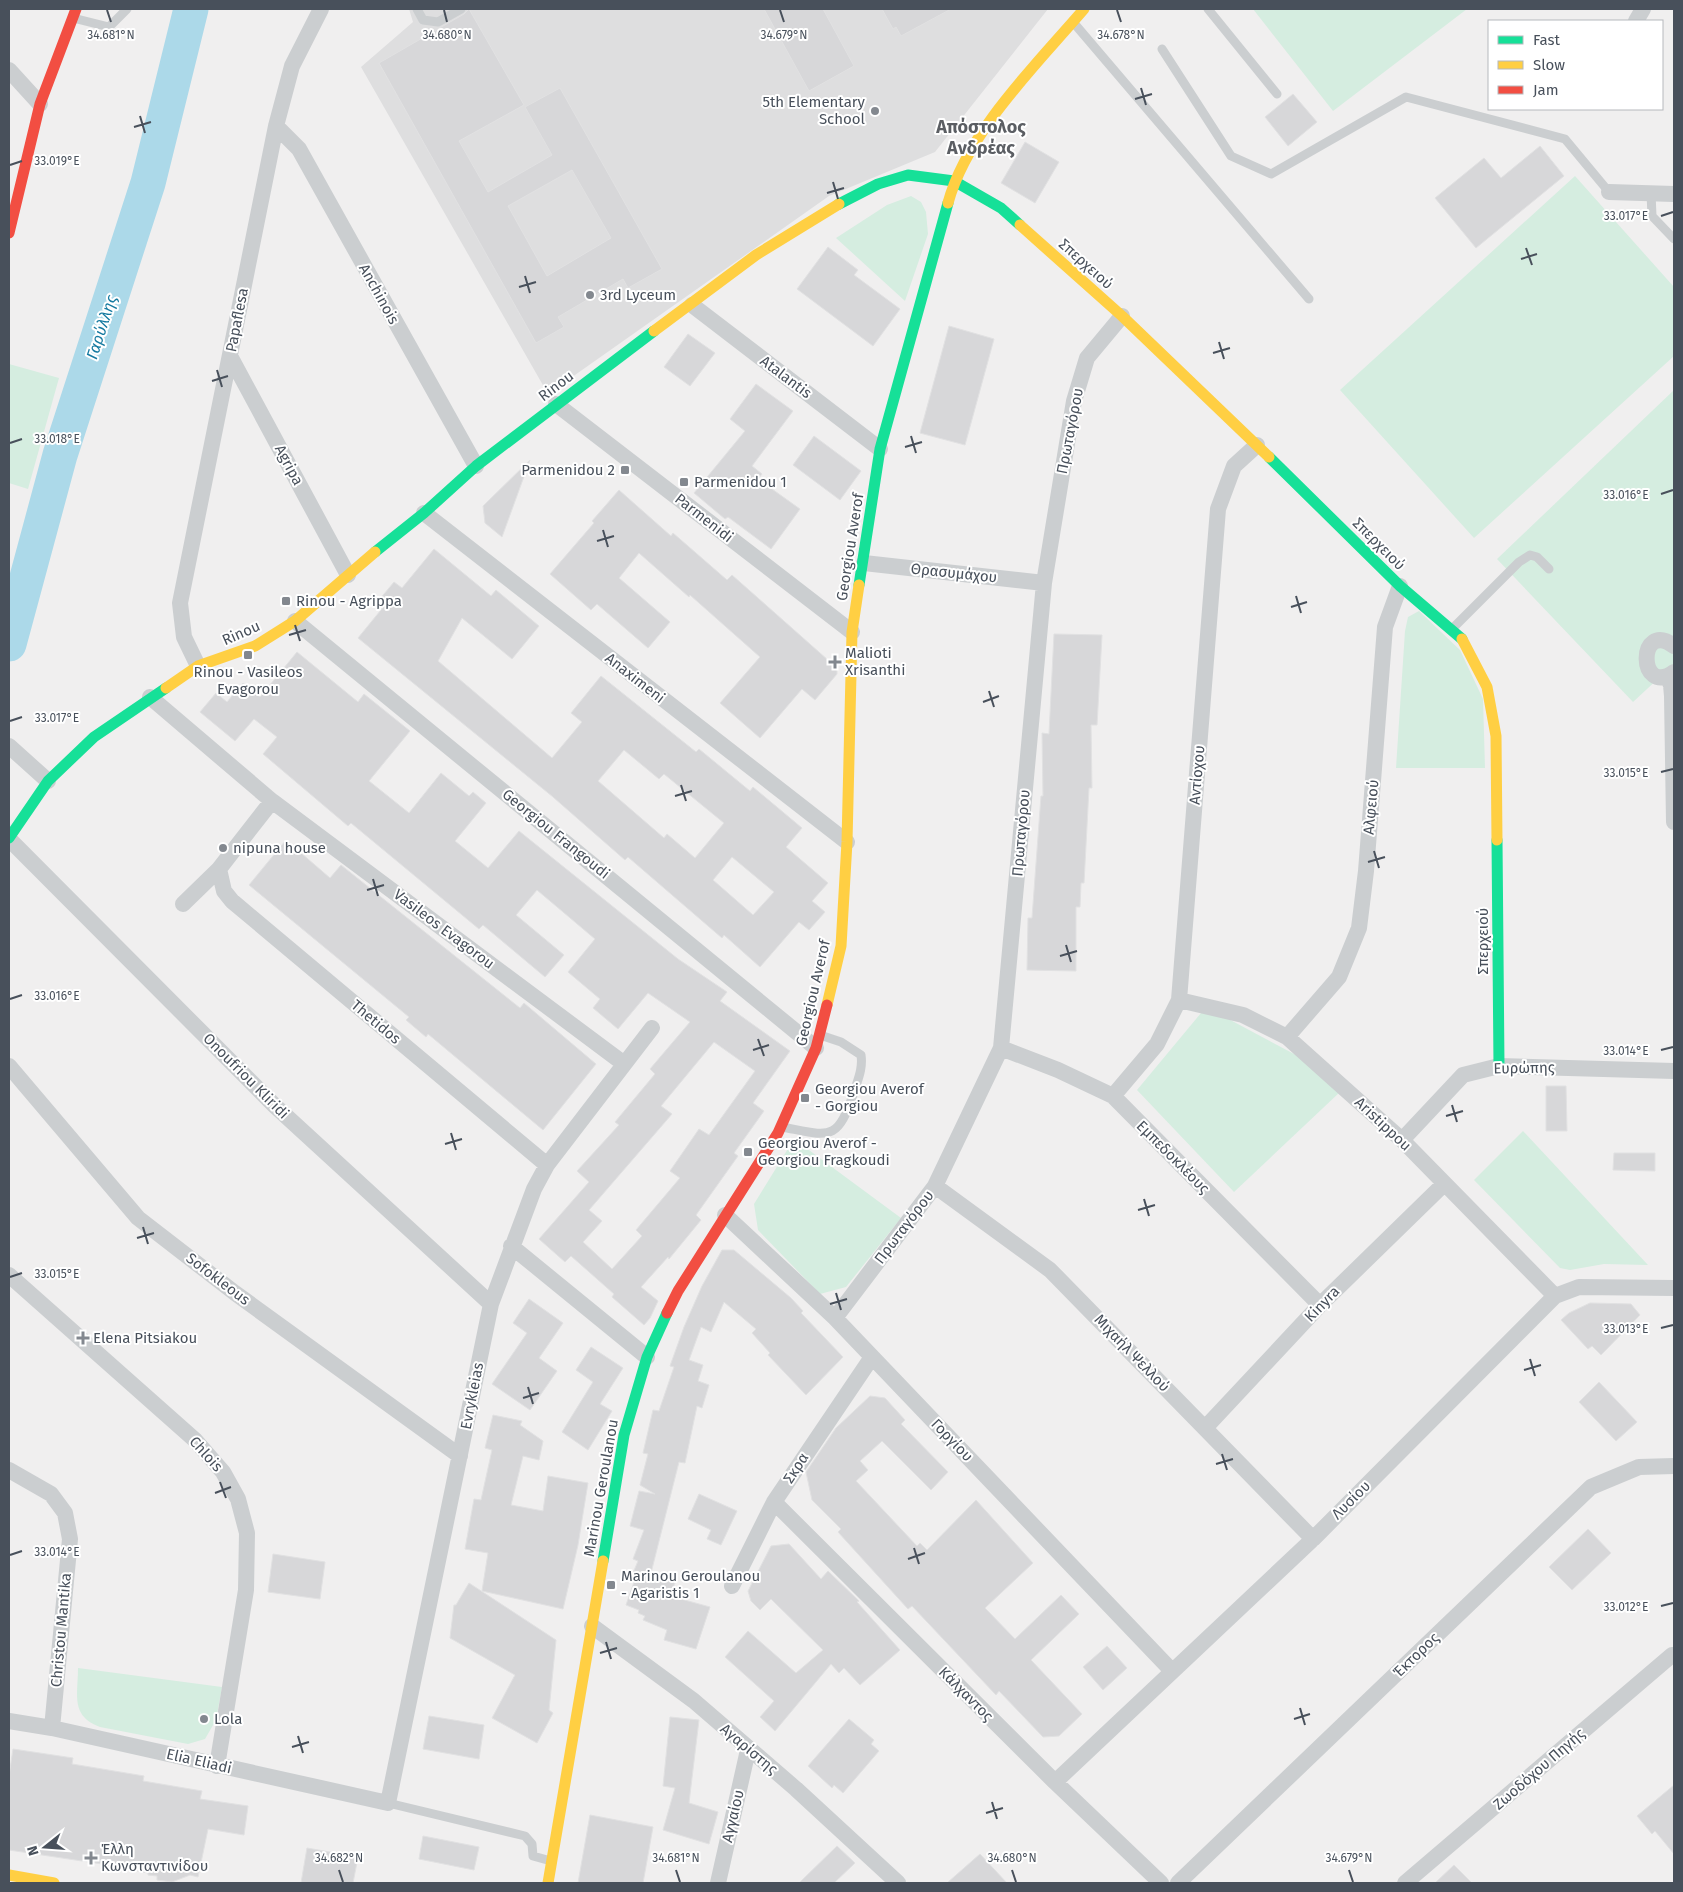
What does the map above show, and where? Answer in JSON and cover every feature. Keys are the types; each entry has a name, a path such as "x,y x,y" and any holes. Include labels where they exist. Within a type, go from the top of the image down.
{"street":[{"name":"Papaflesa","path":"198,666 184,637 180,603 276,126 292,66 321,9"},
{"name":"Georgiou Averof","path":"780,1130 818,1042 841,946 847,842 852,632 880,449 954,181 999,107 1084,9"},
{"path":"1637,20 1643,9"},
{"path":"9,233 40,104 75,13"},
{"path":"9,70 40,104"},
{"name":"Anchinois","path":"276,126 298,149 476,466"},
{"name":"Rinou","path":"9,839 48,782 94,738 150,697 198,666 255,646 295,621 409,522 424,513 476,466 756,255 849,198 878,184 908,175 954,181"},
{"name":"Σπερχειού","path":"954,181 1001,208 1122,316 1257,445 1400,586 1464,641 1487,687 1496,736 1499,1066"},
{"path":"1609,192 1674,194"},
{"name":"Atalantis","path":"692,305 880,449"},
{"name":"Πρωταγόρου","path":"835,1318 935,1186 1001,1048 1044,583 1074,401 1087,358 1122,316"},
{"name":"Agripa","path":"230,356 348,575"},
{"name":"Parmenidi","path":"556,404 852,632"},
{"name":"Αντίοχου","path":"1113,1096 1157,1044 1179,1000 1218,508 1234,466 1257,445"},
{"name":"Anaximeni","path":"424,513 847,842"},
{"name":"Θρασυμάχου","path":"864,563 1044,583"},
{"name":"Αλφειού","path":"1287,1037 1339,977 1359,928 1366,871 1386,627 1400,586"},
{"name":"Georgiou Frangoudi","path":"295,621 818,1042"},
{"path":"1674,646 1667,642 1656,642 1647,650 1646,655 1647,667 1650,672 1661,676 1670,674 1674,822"},
{"name":"Vasileos Evagorou","path":"150,697 272,801 624,1063"},
{"path":"9,746 48,782"},
{"path":"183,904 219,869 272,801"},
{"name":"Onoufriou Kliridi","path":"9,839 274,1105 491,1304"},
{"name":"Thetidos","path":"219,869 224,891 232,901 547,1165"},
{"name":"Aristippou","path":"1179,1000 1243,1015 1287,1037 1402,1140 1555,1296"},
{"name":"Evrykleias","path":"388,1804 491,1304 511,1246 534,1189 547,1165 652,1028"},
{"name":"Εμπεδοκλέους","path":"1001,1048 1058,1070 1113,1096 1320,1305"},
{"name":"Ευρώπης","path":"1402,1140 1464,1075 1499,1066 1674,1071"},
{"name":"Sofokleous","path":"10,1072 138,1218 235,1293 460,1456"},
{"name":"Marinou Geroulanou","path":"548,1883 624,1435 647,1357 678,1291 780,1130"},
{"name":"Kinyra","path":"1205,1428 1320,1305 1444,1184"},
{"name":"Μιχαήλ Ψελλού","path":"935,1186 1050,1270 1313,1539"},
{"name":"Γοργίου","path":"725,1215 835,1318 1172,1671"},
{"path":"511,1246 647,1357"},
{"name":"Chlois","path":"9,1275 195,1440 223,1472 238,1498 247,1533 246,1590 217,1766"},
{"name":"Λυσίου","path":"1055,1782 1313,1539 1555,1296 1579,1287 1674,1288"},
{"name":"Σκρα","path":"732,1586 774,1502 872,1357"},
{"name":"Έκτορος","path":"1178,1883 1591,1487 1639,1467 1674,1466"},
{"name":"Christou Mantika","path":"9,1470 51,1494 64,1513 70,1539 52,1728"},
{"name":"Κάλχαντος","path":"774,1502 1055,1782 1161,1883"},
{"name":"Αγαρίστης","path":"592,1626 694,1701 748,1750 796,1789 898,1883"},
{"name":"Ζωοδόχου Πηγής","path":"1405,1883 1673,1651"},
{"name":"Elia Eliadi","path":"9,1721 52,1728 388,1804"},
{"name":"Αγγαίου","path":"718,1883 748,1750"},
{"path":"9,1875 54,1883"}],"lane":[{"path":"75,13 109,27 127,9"},
{"path":"417,9 423,20 438,22 461,9"},
{"path":"1208,9 1277,94"},
{"path":"1073,21 1309,299"},
{"path":"1162,49 1231,156 1271,174 1406,97 1565,139 1609,192"},
{"path":"1651,193 1652,216 1674,239"},
{"path":"1451,630 1519,562 1530,555 1537,557 1548,569"},
{"path":"780,1130 822,1134 837,1128 845,1120 863,1066 860,1055 841,1042 818,1042"},
{"path":"388,1804 525,1836 532,1844 533,1856 551,1861"}],"shaded area":[{"name":"3rd Lyceum","path":"409,9 1048,9 935,152 829,196 548,394 361,67 413,22"}],"green space":[{"path":"1253,9 1467,9 1333,111"},
{"path":"1575,176 1674,287 1674,356 1474,538 1340,390"},
{"path":"911,196 921,202 926,212 928,234 905,301 836,238 887,205"},
{"path":"9,364 59,378 28,489 9,483"},
{"path":"1674,390 1674,664 1633,702 1497,559"},
{"path":"1419,611 1460,650 1483,699 1485,768 1396,768 1405,631 1408,617"},
{"path":"1206,1007 1296,1055 1340,1092 1234,1192 1137,1090"},
{"path":"1523,1131 1648,1265 1604,1264 1570,1270 1560,1268 1474,1180"},
{"path":"794,1139 901,1218 846,1287 820,1294 758,1230 754,1204"},
{"path":"78,1668 222,1687 216,1720 205,1739 188,1744 100,1727 90,1722 80,1711 77,1696"}],"building":[{"path":"469,9 524,105 459,141 488,192 552,155 525,107 560,88 662,269 628,288 623,279 558,317 564,327 536,343 379,63 464,14","holes":["572,170 611,238 547,276 508,206"]},
{"path":"764,9 823,9 854,66 809,91"},
{"path":"882,9 951,9 901,36 896,27 893,29"},
{"path":"1293,94 1317,122 1288,146 1265,117"},
{"path":"1025,142 1059,162 1035,203 1001,183"},
{"path":"1540,146 1564,176 1476,248 1435,198 1484,158 1501,178"},
{"path":"828,247 858,270 854,275 900,309 873,346 797,289"},
{"path":"949,326 994,339 965,445 920,433"},
{"path":"688,334 715,353 690,386 664,367"},
{"path":"756,384 793,411 752,466 762,474 758,479 800,509 771,549 728,517 725,519 694,493 745,431 730,419"},
{"path":"814,436 861,471 840,500 793,465"},
{"path":"530,460 502,537 485,523 483,506"},
{"path":"619,490 671,536 673,533 727,580 732,575 837,668 837,674 815,700 802,689 760,738 720,703 760,657 639,553 619,578 670,622 648,648 597,604 591,610 550,574 594,523 592,521"},
{"path":"434,549 491,596 496,590 539,626 512,659 462,618 438,661 552,758 582,722 571,713 601,676 696,752 699,749 750,791 753,787 802,828 786,847 828,883 812,901 825,912 809,930 799,922 760,967 724,935 722,938 628,857 625,860 553,797 358,638 385,605 379,600 394,582 402,588","holes":["624,750 659,779 664,774 724,823 695,858 667,834 664,838 598,781","732,857 774,892 753,915 713,880"]},
{"path":"1054,634 1102,635 1097,725 1091,725 1092,788 1089,788 1084,883 1081,883 1080,907 1076,907 1076,971 1027,970 1028,918 1032,918 1041,796 1043,796 1042,733 1049,734"},
{"path":"297,652 358,702 364,694 410,731 369,781 409,813 441,773 469,796 473,792 486,803 455,841 488,868 519,831 678,959 727,992 720,1001 790,1051 753,1103 764,1111 734,1153 738,1156 696,1215 701,1220 669,1259 668,1257 641,1287 658,1301 650,1318 644,1325 612,1297 614,1294 571,1256 565,1262 539,1239 589,1182 577,1171 619,1125 615,1122 655,1074 650,1069 690,1022 648,993 618,1029 593,1008 600,999 568,972 595,939 537,890 516,915 564,955 545,977 483,925 479,929 351,823 348,826 263,754 277,737 254,719 235,741 200,712 216,693 227,702 243,683 260,697","holes":["714,1042 755,1071 709,1135 699,1129 670,1171 680,1178 636,1230 642,1236 612,1269 583,1242 602,1221 589,1210 672,1114 661,1106"]},
{"path":"286,840 330,878 341,865 520,1008 524,1003 596,1064 543,1130 428,1034 426,1037 406,1020 409,1017 249,885"},
{"path":"1546,1086 1566,1086 1567,1131 1546,1131"},
{"path":"1614,1153 1655,1153 1655,1171 1613,1170"},
{"path":"722,1250 734,1250 791,1298 803,1311 801,1313 843,1357 806,1395 768,1355 770,1353 752,1333 756,1329 724,1302 711,1332 701,1327 689,1360 703,1365 698,1381 709,1385 702,1408 697,1406 685,1463 679,1462 650,1577 660,1580 662,1575 676,1580 670,1596 710,1607 696,1649 664,1640 667,1630 643,1620 645,1616 638,1613 639,1610 626,1605 634,1582 630,1580 638,1561 633,1559 644,1530 630,1526 639,1491 655,1494 640,1485 648,1454 643,1453 653,1410 659,1411 674,1367 670,1366 684,1327 702,1286"},
{"path":"529,1299 563,1323 539,1358 557,1371 530,1410 492,1384 527,1333 513,1323"},
{"path":"1590,1303 1631,1304 1640,1315 1601,1355 1592,1346 1588,1349 1561,1320 1569,1313"},
{"path":"591,1347 623,1368 600,1404 612,1411 588,1450 562,1432 593,1382 576,1370"},
{"path":"1599,1382 1637,1422 1616,1441 1579,1402"},
{"path":"870,1396 885,1398 905,1420 901,1424 948,1472 931,1490 882,1441 860,1461 868,1470 856,1481 917,1546 920,1543 927,1550 976,1500 1033,1563 985,1608 1015,1639 1061,1595 1079,1614 1031,1660 1082,1714 1059,1736 1043,1737 999,1691 996,1695 912,1606 908,1609 838,1532 841,1529 812,1500 806,1472 836,1428"},
{"path":"493,1415 522,1421 520,1425 543,1441 539,1460 523,1456 511,1505 543,1511 548,1476 588,1483 578,1545 563,1609 482,1591 488,1553 465,1549 474,1499 481,1500 492,1450 485,1448"},
{"path":"699,1494 737,1511 721,1545 707,1539 711,1530 688,1519"},
{"path":"1588,1529 1611,1553 1572,1590 1549,1567"},
{"path":"789,1544 821,1579 828,1571 859,1601 857,1602 900,1650 860,1685 844,1668 839,1673 831,1664 775,1731 760,1717 774,1701 725,1657 748,1631 796,1673 823,1650 771,1599 760,1610 751,1601 748,1591 771,1546"},
{"path":"273,1554 325,1562 320,1599 268,1592"},
{"path":"469,1583 556,1640 549,1710 553,1713 537,1743 492,1718 515,1675 450,1638 454,1605 456,1605"},
{"path":"1107,1646 1127,1668 1103,1690 1083,1667"},
{"path":"429,1716 484,1725 479,1759 423,1749"},
{"path":"670,1717 699,1720 689,1803 718,1812 709,1844 663,1830 675,1788 663,1786"},
{"path":"849,1719 874,1740 871,1744 879,1751 843,1793 834,1785 832,1788 808,1766"},
{"path":"13,1749 73,1758 72,1764 144,1776 143,1781 202,1791 200,1799 248,1806 244,1835 208,1829 198,1877 190,1875 172,1882 157,1880 157,1876 148,1875 148,1873 117,1867 116,1871 101,1869 102,1864 9,1850 9,1776"},
{"path":"1674,1785 1674,1854 1655,1831 1652,1834 1637,1816"},
{"path":"590,1815 653,1827 643,1883 578,1883"},
{"path":"423,1836 479,1847 474,1870 419,1859"},
{"path":"837,1846 855,1863 834,1883 799,1883"},
{"path":"307,1848 358,1857 353,1883 301,1883"},
{"path":"980,1854 1007,1883 947,1883"},
{"path":"1454,1865 1472,1883 1435,1883"}],"waterway":[{"name":"Γαρύλλης","path":"9,644 60,455 148,183 191,9"}],"traffic: fast":[{"path":"839,204 878,184 908,175 954,181 1001,208 1020,225"},
{"path":"859,585 880,449 948,203"},
{"path":"375,552 424,513 476,466 654,331"},
{"path":"1269,457 1400,586 1462,639"},
{"path":"9,838 48,781 94,737 166,688"},
{"path":"1497,840 1499,1066"},
{"path":"603,1561 624,1435 647,1357 667,1313"}],"traffic: slow":[{"path":"948,203 957,177 987,125 1025,76 1084,9"},
{"path":"654,331 756,255 839,204"},
{"path":"1020,225 1122,316 1269,457"},
{"path":"166,688 198,666 255,646 295,621 375,552"},
{"path":"827,1005 841,946 847,842 852,632 859,585"},
{"path":"1462,639 1487,687 1496,736 1497,840"},
{"path":"548,1883 603,1561"},
{"path":"9,1875 54,1883"}],"traffic: jam":[{"path":"9,233 40,104 76,9"},
{"path":"667,1313 678,1291 778,1133 816,1048 827,1005"}],"place":[{"name":"5th Elementary School","path":"875,111"},
{"name":"3rd Lyceum","path":"590,295"},
{"name":"Parmenidou 2","path":"625,470"},
{"name":"Parmenidou 1","path":"684,482"},
{"name":"Rinou - Agrippa","path":"286,601"},
{"name":"Rinou - Vasileos Evagorou","path":"248,655"},
{"name":"Malioti Xrisanthi","path":"835,662"},
{"name":"nipuna house","path":"223,848"},
{"name":"Georgiou Averof - Gorgiou","path":"805,1098"},
{"name":"Georgiou Averof - Georgiou Fragkoudi","path":"748,1152"},
{"name":"Elena Pitsiakou","path":"83,1338"},
{"name":"Marinou Geroulanou - Agaristis 1","path":"611,1585"},
{"name":"Lola","path":"204,1719"},
{"name":"Έλλη Κωνσταντινίδου","path":"91,1858"}],"district":[{"name":"Απόστολος Ανδρέας","path":"981,137"}]}
